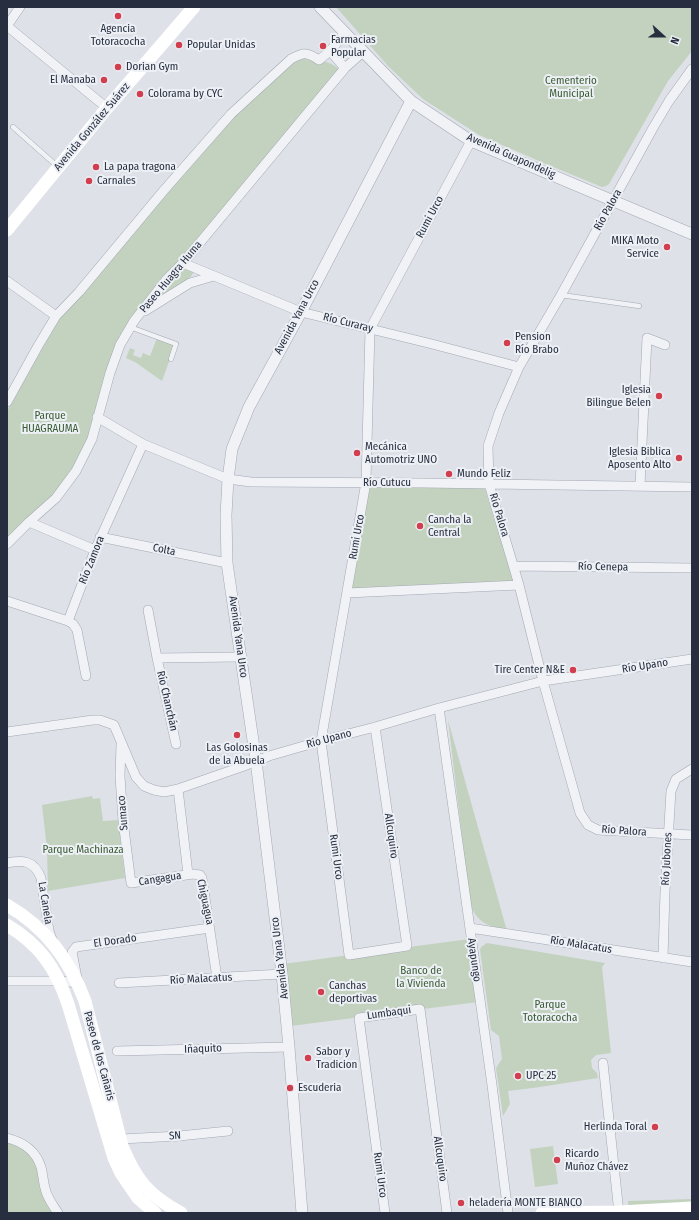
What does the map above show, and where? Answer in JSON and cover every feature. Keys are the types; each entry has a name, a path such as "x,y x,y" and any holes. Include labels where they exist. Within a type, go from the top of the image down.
{"main road":[{"name":"Avenida González Suárez","path":"7,230 107,108 194,7"},
{"name":"Paseo de los Cañaris","path":"7,905 27,918 41,930 54,945 73,972 85,1001 122,1146 141,1182 157,1199 180,1213"},
{"name":"Paseo de los Cañaris","path":"7,925 17,931 33,945 47,961 60,981 114,1158 121,1173 138,1198 155,1213"},
{"path":"542,1213 688,1210"}],"street":[{"path":"20,7 7,26 107,108"},
{"name":"Avenida Guapondelig","path":"320,7 411,101 471,141 692,234"},
{"path":"7,402 56,316 79,292 165,189 231,114 291,59 302,53 310,54 319,60 330,52 345,33"},
{"path":"330,52 345,68"},
{"name":"Paseo Huagra Huma","path":"7,544 56,498 76,471 92,439 97,417 115,359 120,345 130,327 166,280 183,263 345,68 363,52"},
{"name":"Río Palora","path":"692,69 661,115 561,295 519,367 499,413 488,446 489,484 520,585 543,681 580,814 588,825 598,830 692,835"},
{"name":"Avenida Yana Urco","path":"302,1213 290,1047 282,974 256,761 227,562 226,515 228,479 232,449 249,407 411,101"},
{"name":"Rumi Urco","path":"349,954 321,740 366,482 370,329 471,141"},
{"name":"Río Curaray","path":"183,263 300,312 446,347 519,367"},
{"path":"139,315 190,283 214,276"},
{"path":"7,281 56,316"},
{"path":"640,486 647,338 665,345"},
{"name":"Río Cutucu","path":"97,417 143,444 228,479 251,482 366,482 692,487"},
{"name":"Río Zamora","path":"68,622 100,537 143,444"},
{"path":"29,522 95,550"},
{"name":"Colta","path":"100,537 227,562"},
{"name":"Río Cenepa","path":"514,566 692,568"},
{"path":"347,593 520,585"},
{"path":"7,601 73,624 76,630 86,676"},
{"name":"Río Chanchán","path":"148,610 176,744"},
{"name":"Río Chanchán","path":"157,658 240,657"},
{"name":"Río Upano","path":"7,732 92,720 100,720 114,725 136,777 144,786 164,792 178,789 256,761 321,740 375,727 439,708 543,681 692,659"},
{"name":"Ayapungo","path":"439,708 508,1213"},
{"name":"Allcuquiro","path":"349,954 407,946 375,727"},
{"name":"Sumaco","path":"121,742 120,776 123,821 131,883"},
{"name":"Río Jubones","path":"663,958 671,791 676,779 692,769"},
{"name":"Chiguagua","path":"178,789 188,874 200,875 202,878 217,978"},
{"name":"La Canela","path":"7,863 21,861 29,863 39,871 50,932 54,945"},
{"name":"Cangagua","path":"131,883 188,874"},
{"name":"El Dorado","path":"78,983 72,952 76,946 210,928"},
{"name":"Río Malacatus","path":"470,928 692,962"},
{"name":"Río Malacatus","path":"119,983 282,974"},
{"path":"7,981 60,981 78,983"},
{"name":"Allcuquiro","path":"420,1009 447,1213"},
{"name":"Lumbaqui","path":"359,1018 420,1009"},
{"name":"Rumi Urco","path":"359,1018 385,1213"},
{"name":"Iñaquito","path":"117,1051 290,1047"},
{"path":"603,1063 619,1212"},
{"name":"SN","path":"121,1139 179,1136 228,1131"},
{"path":"7,1138 20,1142 34,1154 41,1168 46,1193 58,1213"}],"lane":[{"path":"13,128 59,167"},
{"path":"561,295 639,306"},
{"path":"130,327 176,344 171,359"}],"green space":[{"name":"Cementerio Municipal","path":"336,7 692,7 692,51 668,81 609,184 602,187 479,135 423,99 388,66"},
{"name":"Parque HUAGRAUMA","path":"302,58 326,62 339,69 133,320 90,438 75,471 55,497 7,542 7,411 59,318 234,117 293,62"},
{"path":"184,268 194,272 189,279 159,297"},
{"path":"157,338 175,345 162,381 135,362 126,358 130,348 135,350 133,355 141,358 143,353 150,356"},
{"path":"369,485 484,486 514,583 351,590"},
{"path":"448,720 507,931 484,923 476,915 470,903"},
{"name":"Parque Machinaza","path":"92,796 93,799 100,798 103,821 118,820 125,878 48,891 47,849 42,805"},
{"name":"Banco de la Vivienda","path":"469,939 478,1002 291,1026 283,964"},
{"name":"Parque Totoracocha","path":"487,943 605,963 602,967 611,1053 596,1055 591,1060 592,1068 597,1073 598,1078 508,1091 510,1104 503,1116 496,1068 502,1059 499,1036 491,1030 480,950 481,947"},
{"path":"7,1142 23,1150 36,1162 55,1213 7,1213"},
{"path":"553,1146 558,1184 535,1187 530,1149"},
{"path":"692,1199 692,1207 628,1209 628,1201"}],"place":[{"name":"Agencia Totoracocha","path":"118,16"},
{"name":"Popular Unidas","path":"179,45"},
{"name":"Farmacias Popular","path":"323,46"},
{"name":"Dorian Gym","path":"118,67"},
{"name":"El Manaba","path":"104,80"},
{"name":"Colorama by CYC","path":"140,94"},
{"name":"La papa tragona","path":"96,167"},
{"name":"Carnales","path":"89,181"},
{"name":"MIKA Moto Service","path":"667,247"},
{"name":"Pension Río Brabo","path":"507,343"},
{"name":"Iglesia Bilingue Belen","path":"659,396"},
{"name":"Mecánica Automotriz UNO","path":"357,453"},
{"name":"Iglesia Biblica Aposento Alto","path":"679,458"},
{"name":"Mundo Feliz","path":"449,474"},
{"name":"Cancha la Central","path":"420,526"},
{"name":"Tire Center N&E","path":"573,670"},
{"name":"Las Golosinas de la Abuela","path":"237,735"},
{"name":"Canchas deportivas","path":"321,992"},
{"name":"Sabor y Tradicion","path":"308,1058"},
{"name":"UPC 25","path":"518,1076"},
{"name":"Escuderia","path":"290,1088"},
{"name":"Herlinda Toral","path":"655,1127"},
{"name":"Ricardo Muñoz Chávez","path":"557,1160"},
{"name":"heladería MONTE BIANCO","path":"461,1203"}]}
